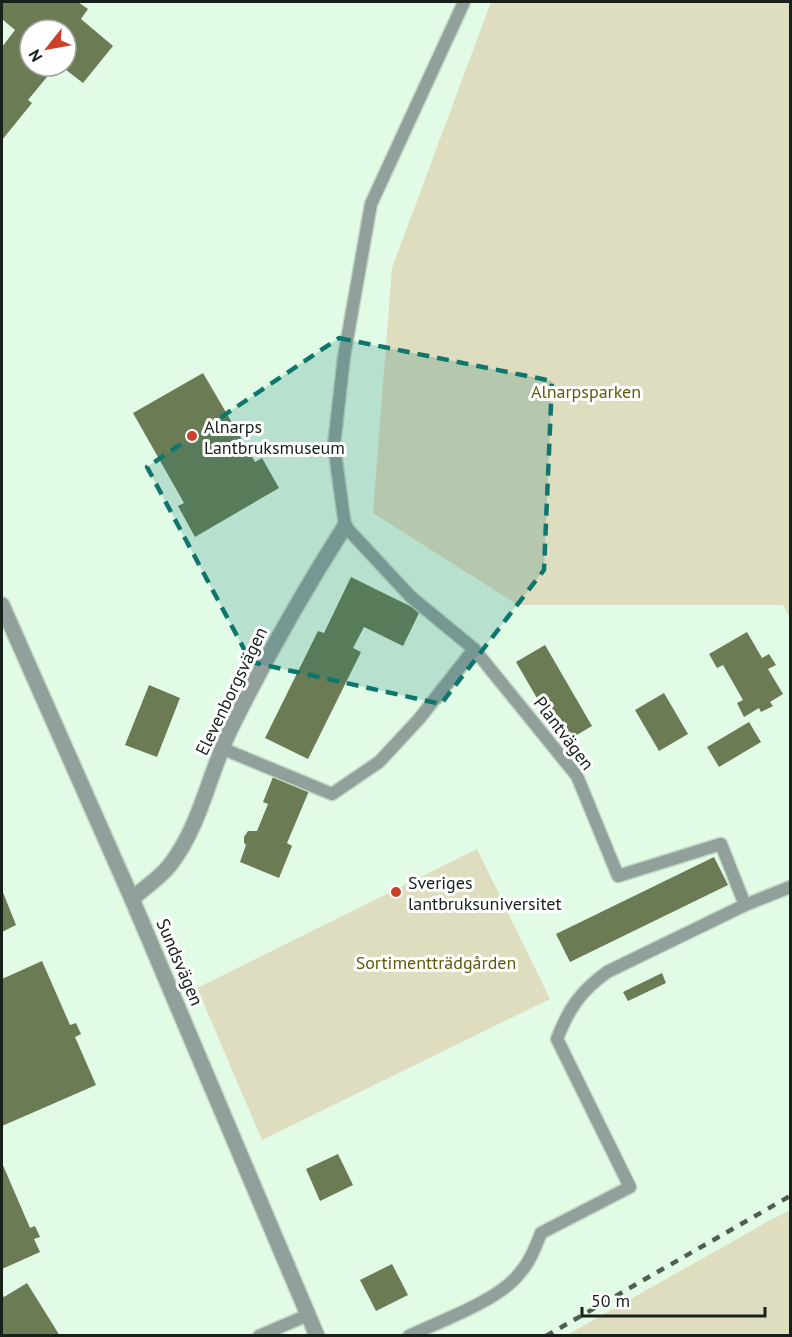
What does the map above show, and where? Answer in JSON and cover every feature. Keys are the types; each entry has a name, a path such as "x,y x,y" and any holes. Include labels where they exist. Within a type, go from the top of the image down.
{"street":[{"name":"Elevenborgsvägen","path":"132,898 169,866 196,819 221,748 255,679 304,591 345,526"},
{"name":"Sundsvägen","path":"2,605 132,898 317,1335"}],"lane":[{"path":"345,526 334,445 344,357 371,204 464,2"},
{"name":"Plantvägen","path":"345,526 411,597 474,649 577,776 618,876 721,844 745,905"},
{"path":"221,748 332,794 379,762 419,719 474,649"},
{"path":"409,1335 463,1311 496,1293 518,1276 531,1258 541,1233 630,1187 557,1039 566,1017 586,987 607,972 745,905 790,887"},
{"path":"259,1335 308,1315"}],"highlighted area":[{"path":"339,338 552,381 544,570 441,704 251,662 147,467"}],"green space":[{"name":"Alnarpsparken","path":"491,2 790,2 790,618 783,605 518,605 373,513 392,268"},
{"name":"Sortimentträdgården","path":"477,849 550,999 262,1140 197,988"},
{"path":"790,1210 790,1335 567,1335 767,1222"}],"building":[{"path":"2,2 78,2 88,9 81,19 113,46 83,83 77,78 78,18 18,18 18,78 46,78 28,100 32,103 2,140 2,47 15,30 2,19"},
{"name":"Alnarps Lantbruksmuseum","path":"203,373 255,462 262,458 279,488 195,537 178,506 184,503 133,413"},
{"path":"351,577 420,611 403,646 364,627 353,648 361,652 308,759 265,738 318,631 324,633"},
{"path":"747,632 762,658 769,654 776,665 768,669 783,694 770,702 773,706 761,712 759,708 744,717 737,703 743,700 723,665 717,668 709,654"},
{"path":"545,645 592,726 563,743 516,662"},
{"path":"149,685 180,698 157,757 125,745"},
{"path":"664,693 688,734 659,751 635,710"},
{"path":"749,722 761,742 719,767 707,747"},
{"path":"273,777 309,791 287,843 292,846 279,878 240,862 246,845 244,837 248,831 257,831 268,804 263,802"},
{"path":"714,857 728,885 570,962 556,934"},
{"path":"2,890 16,925 2,932"},
{"path":"42,961 70,1025 76,1023 81,1034 75,1037 96,1085 2,1126 2,979"},
{"path":"662,973 666,983 628,1001 623,992"},
{"path":"338,1154 353,1185 320,1201 306,1169"},
{"path":"2,1163 30,1228 35,1226 40,1237 34,1239 40,1252 2,1269"},
{"path":"392,1264 408,1295 376,1311 360,1280"},
{"path":"27,1283 60,1336 2,1336 2,1293 4,1297"}],"railway":[{"path":"546,1336 790,1196"}],"place":[{"name":"Alnarps Lantbruksmuseum","path":"192,436"},
{"name":"Sveriges lantbruksuniversitet","path":"396,892"}]}
